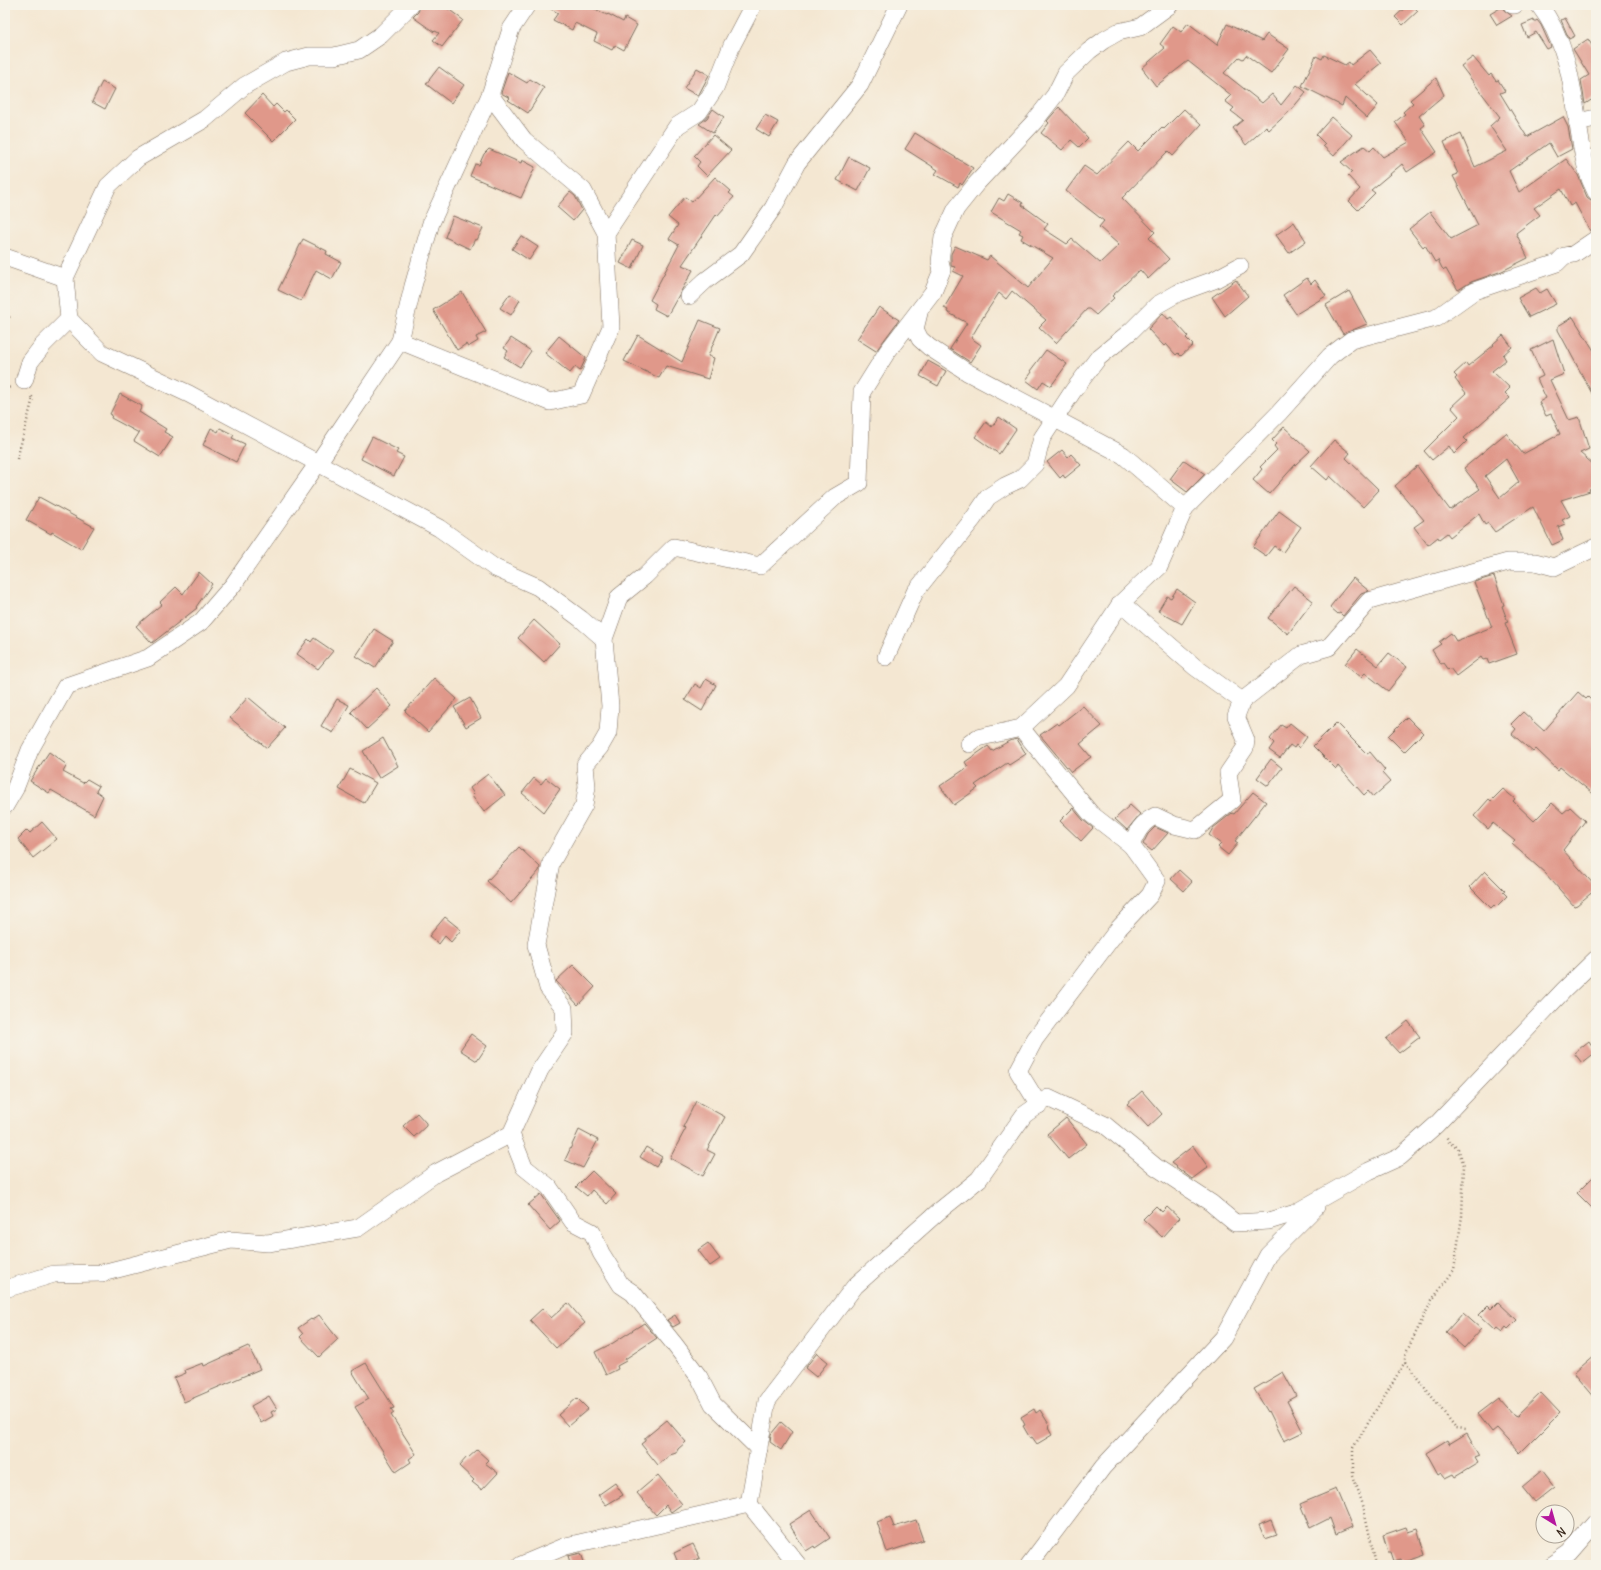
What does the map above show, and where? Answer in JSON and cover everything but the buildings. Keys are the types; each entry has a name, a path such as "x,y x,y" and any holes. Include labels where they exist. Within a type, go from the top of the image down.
{"street":[{"path":"411,5 381,35 358,50 334,56 309,56 286,62 244,86 205,119 138,158 108,186 65,278 69,319 102,353 189,394 439,528 495,568 538,587 582,619 604,639"},
{"path":"5,806 16,789 30,750 66,686 148,658 201,622 233,585 400,342 431,223 490,95 511,29 527,5"},
{"path":"606,233 677,126 699,112 715,88 732,45 753,5"},
{"path":"689,296 705,281 740,254 773,208 797,163 860,85 899,5"},
{"path":"5,1289 54,1274 102,1273 231,1240 268,1243 358,1228 436,1173 511,1134 540,1070 565,1033 564,1008 548,988 536,945 551,863 584,805 587,787 585,765 600,747 608,732 610,706 604,639 619,597 645,576 674,546 760,566 835,497 859,483 862,392 887,352 934,292 942,270 940,262 943,237 956,209 976,184 1034,122 1055,95 1066,73 1089,51 1118,32 1140,27 1170,5"},
{"path":"1539,5 1548,17 1566,57 1586,170 1596,192"},
{"path":"400,342 550,402 581,395 610,327 606,233 583,190 524,140 490,95"},
{"path":"1577,122 1596,118"},
{"path":"969,744 977,738 1021,728 1066,686 1121,602 1159,567 1184,508 1279,413 1330,356 1352,340 1436,318 1474,291 1557,263 1564,256 1574,254 1596,239"},
{"path":"5,257 65,278"},
{"path":"886,657 915,592 973,519 988,497 1005,486 1020,479 1035,464 1042,438 1098,358 1131,331 1157,305 1178,293 1214,280 1240,266"},
{"path":"919,312 915,329 920,339 929,347 967,372 1123,455 1184,508"},
{"path":"24,381 30,362 69,319"},
{"path":"1130,845 1139,828 1146,820 1155,816 1174,825 1195,830 1232,800 1228,773 1245,748 1246,740 1236,716 1242,701 1301,655 1329,647 1369,601 1508,562 1535,562 1554,567 1596,546"},
{"path":"1121,602 1195,667 1242,701"},
{"path":"1021,728 1091,814 1130,845 1157,881 1150,895 1119,928 1036,1039 1018,1071 1039,1105"},
{"path":"798,1565 749,1504 767,1402 855,1286 938,1212 979,1179 1024,1115 1048,1098 1105,1125 1156,1167 1211,1203 1236,1223 1269,1221 1295,1213 1369,1171 1400,1157 1436,1125 1564,990 1596,959"},
{"path":"511,1134 524,1167 549,1187 573,1222 592,1232 601,1253 621,1285 633,1293 675,1345 699,1377 713,1404 759,1448"},
{"path":"1030,1565 1103,1467 1223,1338 1268,1255 1330,1193"},
{"path":"521,1565 566,1546 749,1504"},
{"path":"1552,1565 1570,1553 1596,1523"}],"path":[{"path":"5,324 11,314"},
{"path":"5,389 24,381 33,398 17,459"},
{"path":"1376,1565 1363,1505 1353,1475 1353,1448 1405,1362 1405,1355 1429,1306 1454,1270 1462,1216 1464,1165 1458,1149 1449,1142 1442,1130 1436,1125"},
{"path":"1405,1362 1456,1428 1466,1429"}]}
